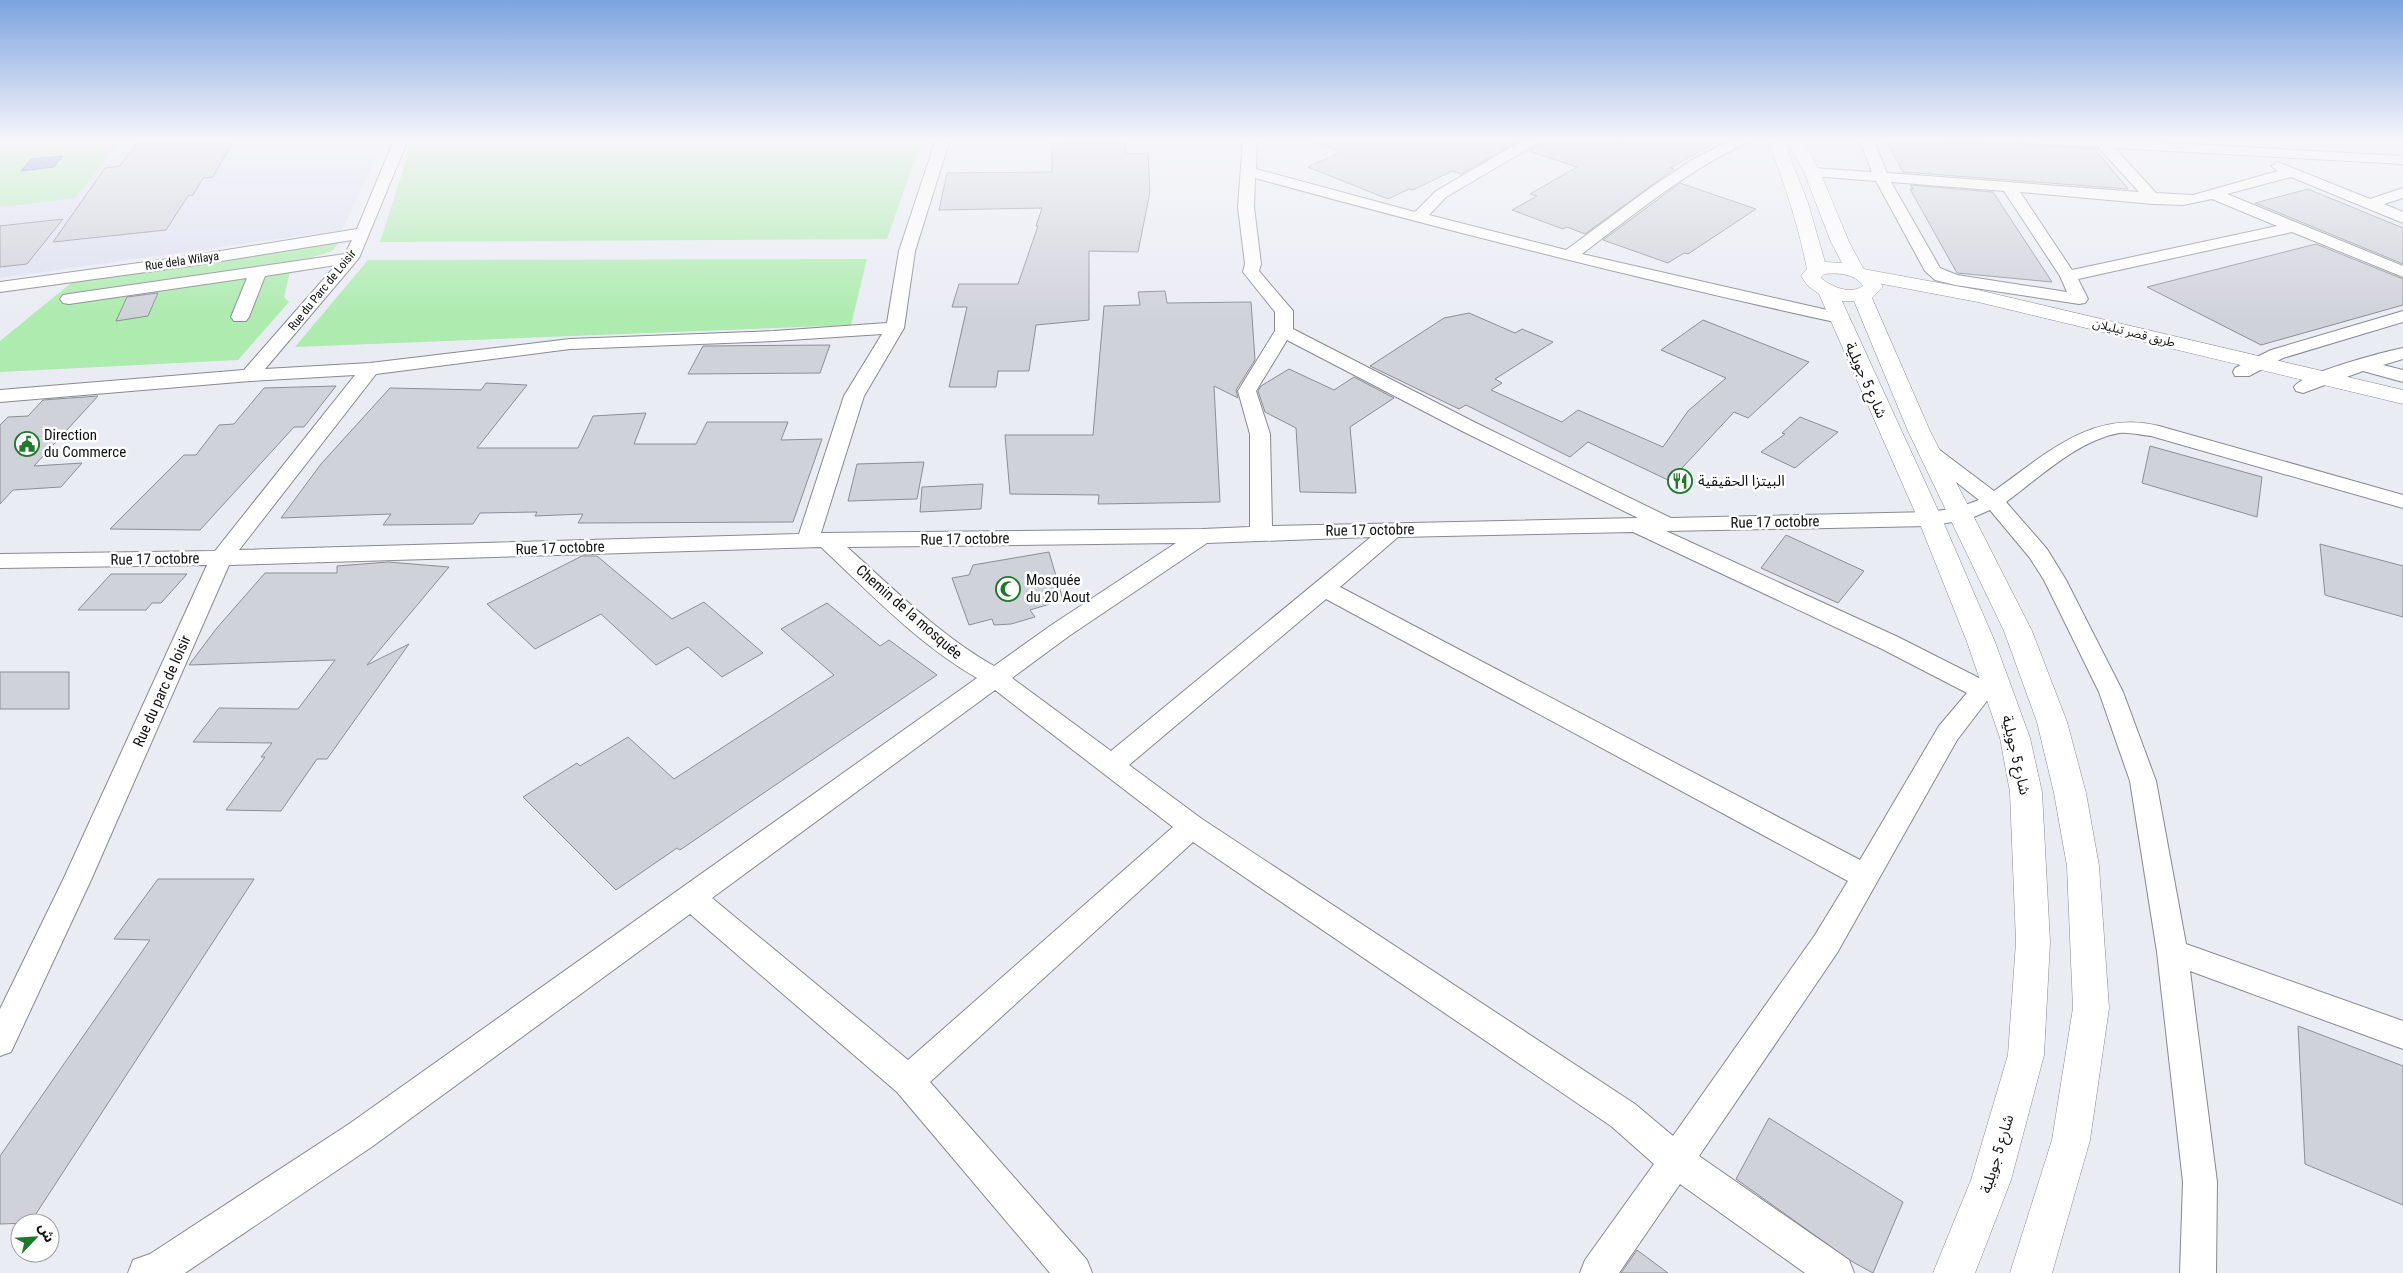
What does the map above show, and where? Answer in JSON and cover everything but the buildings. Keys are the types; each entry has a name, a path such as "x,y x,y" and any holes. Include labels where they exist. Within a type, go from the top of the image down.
{"main road":[{"name":"شارع 5 جويلية","path":"1797,198 1828,293 1930,519 1988,683 2015,738 2026,792 2033,942 2026,1055 1992,1180 1954,1273"},
{"name":"شارع 5 جويلية","path":"1823,198 1840,242 1863,283 1930,452 2018,631 2052,722 2070,793 2083,866 2091,1008 2071,1140 2031,1273"},
{"path":"1831,267 1863,283 1842,294 1828,293 1831,267"},
{"name":"طريق قصر تيليلان","path":"1863,283 2020,316 2312,382 2403,398"},
{"name":"طريق قصر تيليلان","path":"2312,382 2403,410"}],"street":[{"name":"Rue du Parc de Loisir","path":"250,375 351,258 377,198"},
{"path":"817,540 854,396 895,328 907,251 924,198"},
{"path":"1246,198 1252,264 1250,272 1284,311 1284,331 1247,391 1260,434 1262,532"},
{"path":"1347,198 1418,218 1662,278 1828,293"},
{"path":"1418,218 1437,198"},
{"path":"1570,254 1646,198"},
{"path":"1893,198 1933,271 1941,276 2079,300 2080,298 2068,276 2017,198"},
{"path":"2146,198 2194,200 2199,198"},
{"path":"2224,198 2403,272"},
{"path":"2356,198 2403,218"},
{"path":"2370,204 2387,198"},
{"path":"2068,276 2294,228"},
{"name":"Rue dela Wilaya","path":"0,287 190,261 363,233"},
{"path":"69,299 351,258"},
{"path":"240,317 258,271"},
{"path":"2249,368 2277,354 2403,316"},
{"path":"0,396 250,375 370,369 570,344 774,336 895,328"},
{"path":"1284,331 1467,426 1667,524"},
{"path":"2312,382 2403,353"},
{"path":"2364,366 2403,376"},
{"name":"Rue du parc de loisir","path":"0,1042 77,880 222,558 370,369"},
{"path":"1930,519 1961,514 1994,501 2046,462 2092,434 2106,430 2134,427 2200,442 2403,502"},
{"path":"1930,452 1994,501 2039,554 2055,580 2110,692 2143,781 2172,952 2200,1182 2198,1273"},
{"name":"Rue 17 octobre","path":"0,561 222,558 817,540 1202,536 1262,532 1930,519"},
{"path":"1598,1273 1826,944 1948,733 1988,683 1890,642 1635,525"},
{"path":"1111,766 1393,530"},
{"path":"156,1272 361,1135 1061,630 1202,536"},
{"name":"Chemin de la mosquée","path":"817,540 938,641 959,657 996,678 1192,827 1623,1115 1675,1160 1836,1273"},
{"path":"1324,588 1864,876"},
{"path":"908,1081 1192,827"},
{"path":"691,897 908,1081 1074,1273"},
{"path":"2172,952 2403,1036"}],"shaded area":[{"path":"0,198 357,198 342,230 0,278"}],"green space":[{"path":"0,198 72,198 0,207"},
{"path":"394,198 901,198 887,239 380,242"},
{"path":"341,240 332,251 292,264 284,297 289,302 238,360 0,372 0,341 71,283"},
{"path":"867,259 851,325 295,347 368,260"}],"place":[{"name":"Direction du Commerce","path":"27,444"},
{"name":"البيتزا الحقيقية","path":"1680,481"},
{"name":"Mosquée du 20 Aout","path":"1008,589"}]}
